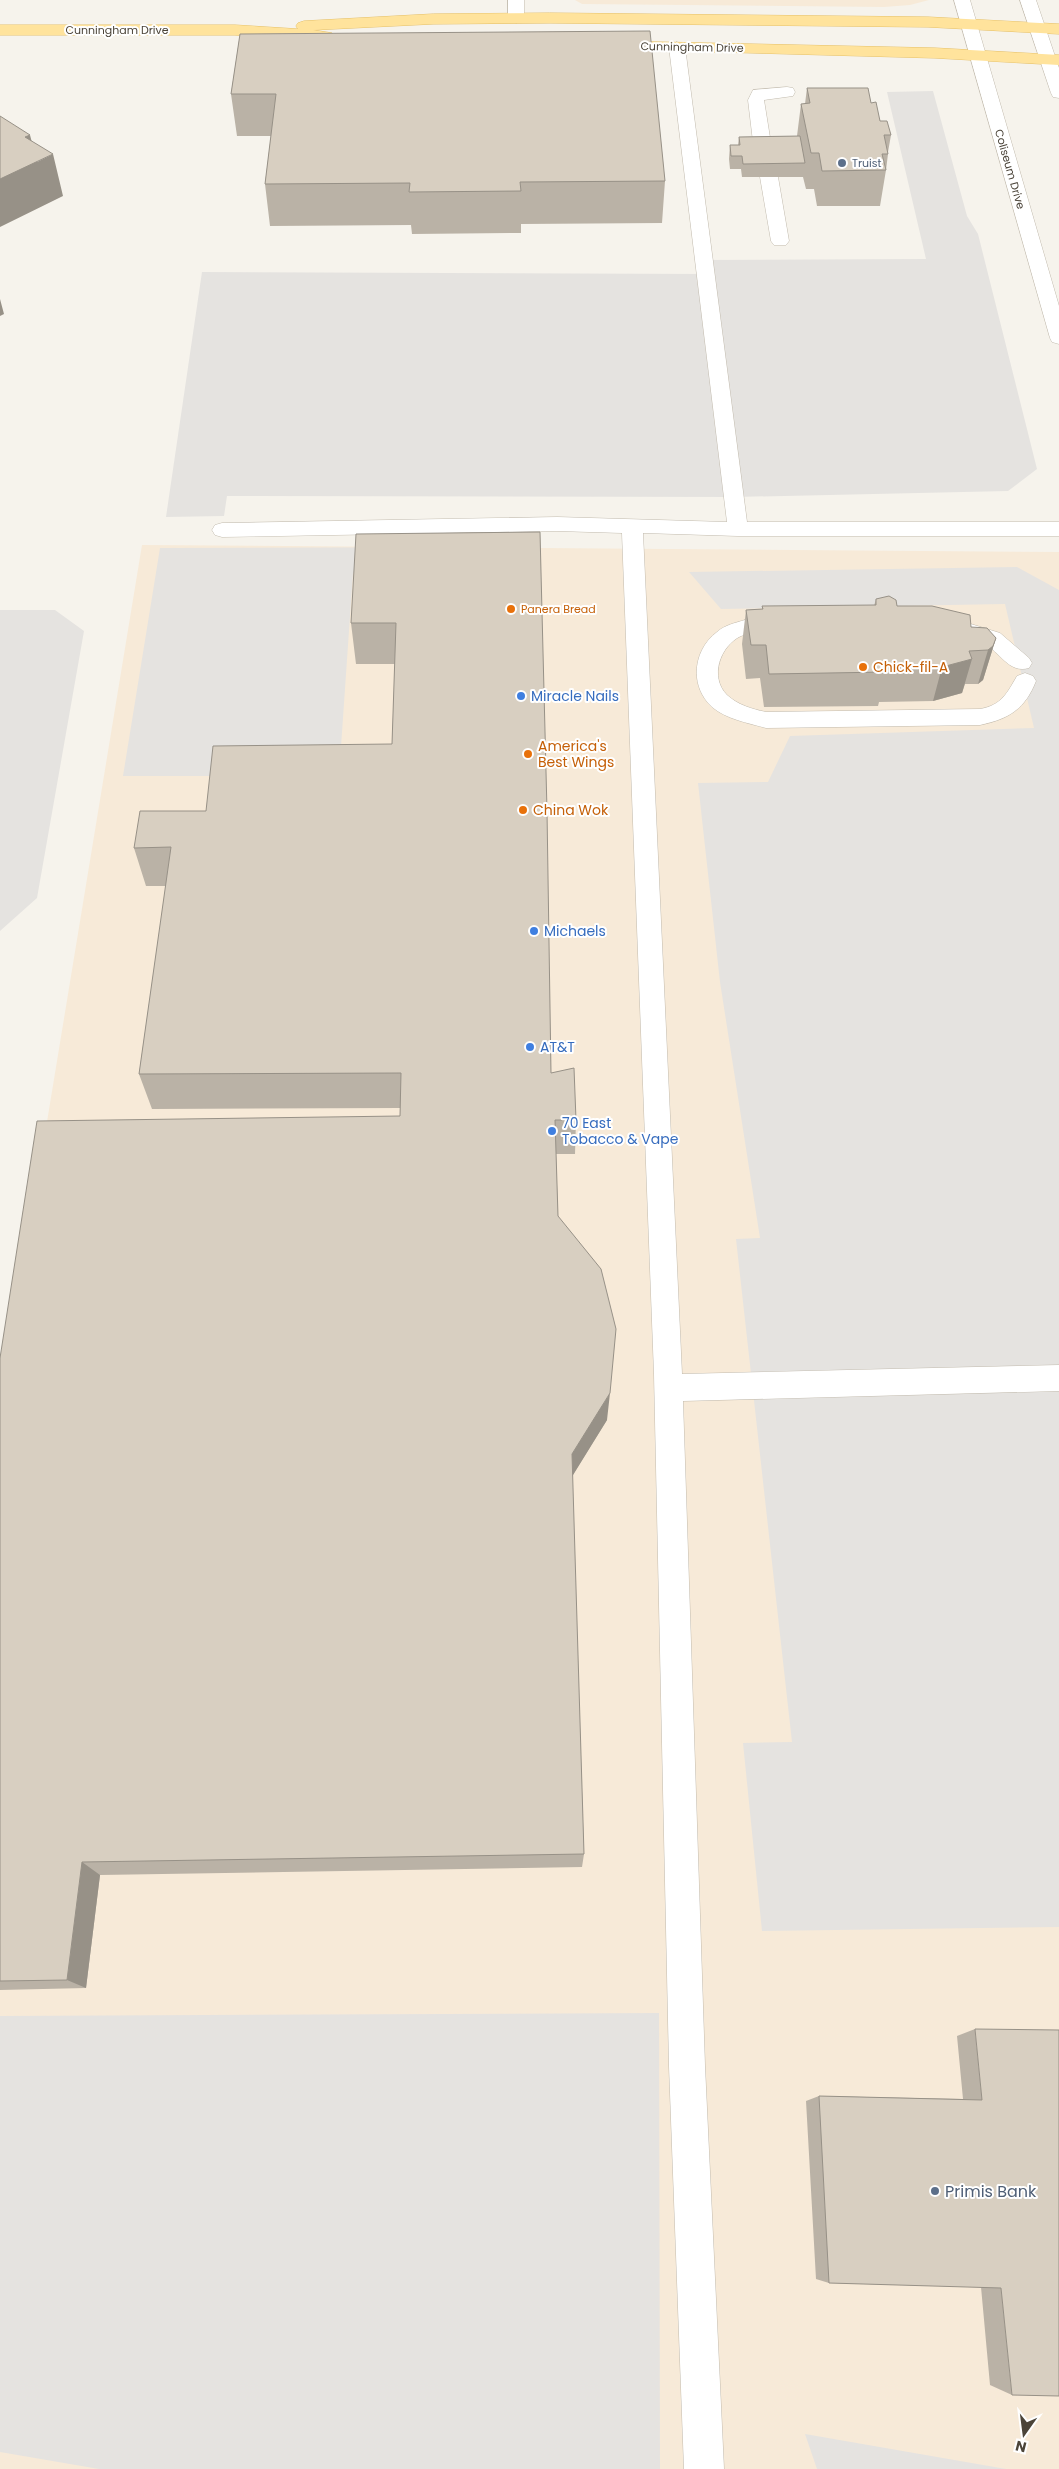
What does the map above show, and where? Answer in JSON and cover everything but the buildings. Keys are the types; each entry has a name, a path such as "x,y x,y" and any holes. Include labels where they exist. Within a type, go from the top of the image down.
{"main road":[{"name":"Cunningham Drive","path":"0,30 235,30 433,19 516,18 969,24 1059,29"},
{"name":"Cunningham Drive","path":"235,30 363,38"},
{"name":"Cunningham Drive","path":"599,46 1053,59"}],"street":[{"path":"516,0 516,18"},
{"name":"Coliseum Drive","path":"962,0 1059,338"},
{"path":"1028,0 1036,28 1053,59 1059,93"},
{"path":"677,47 738,529"},
{"path":"764,150 756,100 759,94 787,92"},
{"path":"769,177 780,241"},
{"path":"222,530 557,524 738,529 1059,529"},
{"path":"632,526 667,1388 687,2066 704,2469"},
{"path":"799,626 749,627 733,631 713,647 708,661 709,689 719,700 732,709 766,720 956,717 996,714 1007,709 1018,697 1023,672 992,638 963,628 937,625"},
{"path":"667,1388 1059,1378"}],"shaded area":[{"path":"575,0 929,0 910,5 884,7 582,4"},
{"path":"933,91 967,216 978,234 1037,469 1008,491 734,497 227,496 224,516 166,517 202,272 705,274 704,260 926,259 887,92"},
{"path":"142,545 1059,552 1059,2469 0,2469 0,1407"},
{"path":"477,547 476,573 353,573 339,776 123,776 160,548"},
{"path":"1017,567 1059,590 1059,1927 762,1931 743,1743 792,1742 736,1239 760,1238 720,982 698,783 768,782 790,736 1034,728 1005,604 721,609 689,572"},
{"path":"0,610 55,610 84,631 37,898 0,931"},
{"path":"659,2013 660,2469 99,2469 0,2452 0,2016"},
{"path":"805,2434 1006,2469 817,2469"}],"place":[{"name":"Truist","path":"842,163"},
{"name":"Panera Bread","path":"511,609"},
{"name":"Chick-fil-A","path":"863,667"},
{"name":"Miracle Nails","path":"521,696"},
{"name":"America's Best Wings","path":"528,754"},
{"name":"China Wok","path":"523,810"},
{"name":"Michaels","path":"534,931"},
{"name":"AT&T","path":"530,1047"},
{"name":"70 East Tobacco & Vape","path":"552,1131"},
{"name":"Primis Bank","path":"935,2191"}]}
